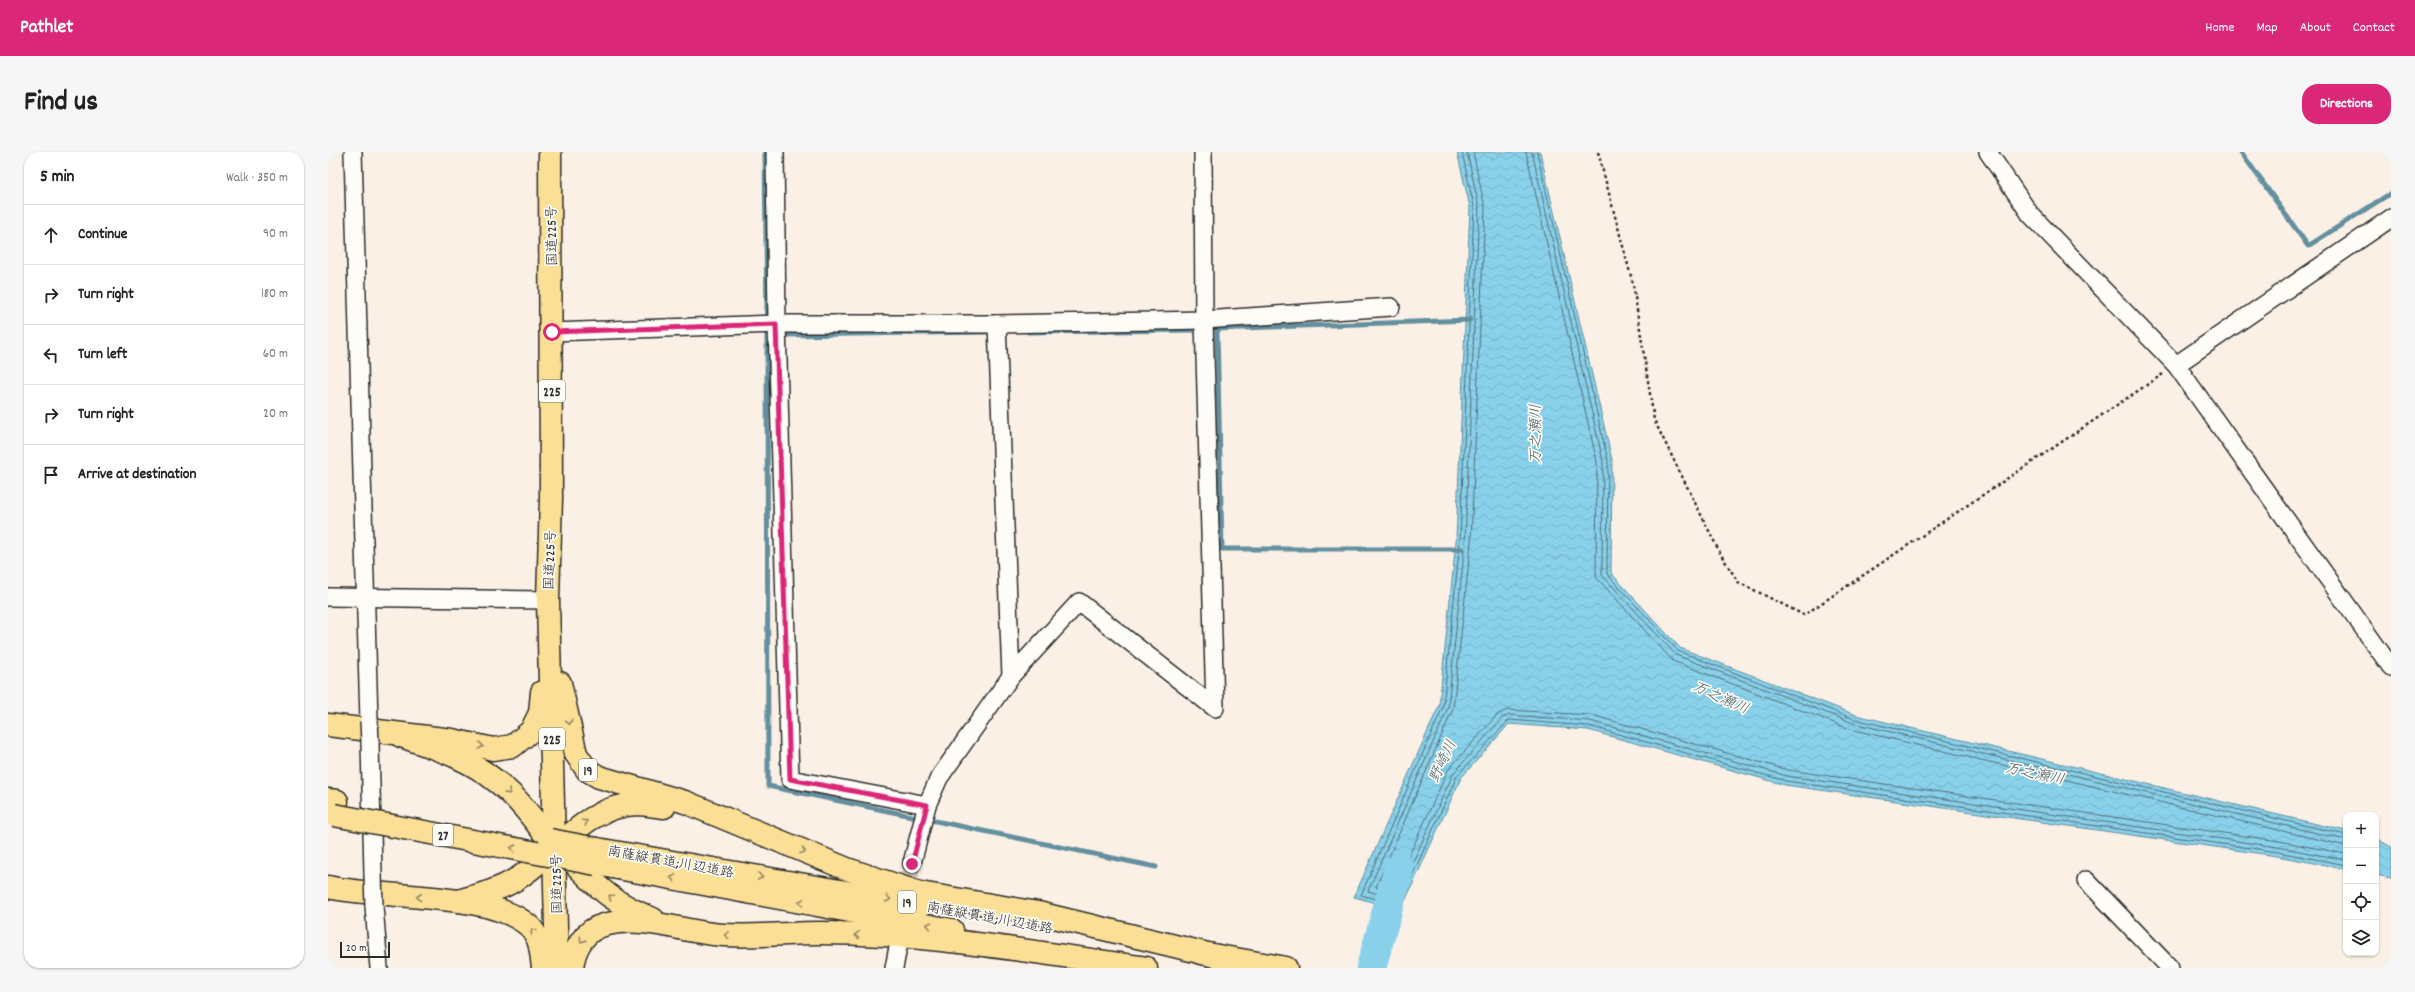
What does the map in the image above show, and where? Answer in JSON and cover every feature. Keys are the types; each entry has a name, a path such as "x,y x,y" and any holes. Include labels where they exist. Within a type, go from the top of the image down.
{"highway":[{"name":"国道225号","path":"550,152 552,498 548,600 557,968"},
{"path":"328,725 401,736 452,740 493,749 513,746 531,731 540,713 549,629"},
{"name":"19","path":"549,629 576,754 587,770 599,777 625,786 685,802 727,821 847,869 920,893 1038,913 1216,956"},
{"path":"401,736 462,758 496,781 527,811 553,848 574,863 596,887 634,911 671,926"},
{"name":"19","path":"553,848 597,814 616,806 638,804 669,808 727,821"},
{"name":"27","path":"332,808 553,848"},
{"path":"458,901 494,891 516,879 553,848"},
{"name":"南薩縦貫道;川辺道路","path":"553,848 1160,968"},
{"name":"南薩縦貫道;川辺道路","path":"597,856 1286,968"},
{"path":"328,887 458,901 509,912 530,926 539,940 543,968"},
{"path":"572,968 577,946 586,934 602,925 620,922 671,926 722,935 779,936 820,933 912,939 1146,968"}],"street":[{"path":"353,152 374,906 379,968"},
{"path":"775,152 776,324 790,779 927,805"},
{"path":"912,864 927,805 939,778 1011,676 1079,602 1215,708 1204,320 1203,152"},
{"path":"1988,152 2030,214 2176,365 2391,667"},
{"path":"2176,365 2391,218"},
{"path":"552,332 776,324 997,330 1204,320 1391,307"},
{"path":"997,330 1011,676"},
{"path":"328,595 548,600"},
{"path":"2086,880 2170,968"},
{"path":"894,968 899,942"}],"path":[{"path":"1598,152 1633,284 1654,420 1720,553 1738,582 1804,615 2176,365"}],"water":[{"name":"万之瀬川","path":"1457,152 1540,152 1612,460 1611,573 1680,648 1856,715 2343,830 2343,868 2277,856 1785,785 1588,730 1509,724 1461,778 1401,910 1354,897 1439,706 1456,541 1470,207"},
{"path":"2379,840 2391,847 2391,878 2379,876"}],"waterway":[{"path":"765,152 767,315"},
{"path":"2241,152 2308,246 2391,193"},
{"path":"1217,329 1470,320"},
{"path":"1210,329 1217,329 1222,549 1462,549"},
{"path":"767,330 768,786 1156,867"},
{"path":"1028,332 1197,330"},
{"path":"785,335 988,332"},
{"name":"野崎川","path":"1371,968 1399,868"}],"tunnel":[{"path":"906,901 912,863"}],"route":[{"path":"552,332 776,324 790,779 927,805 912,864"}]}
